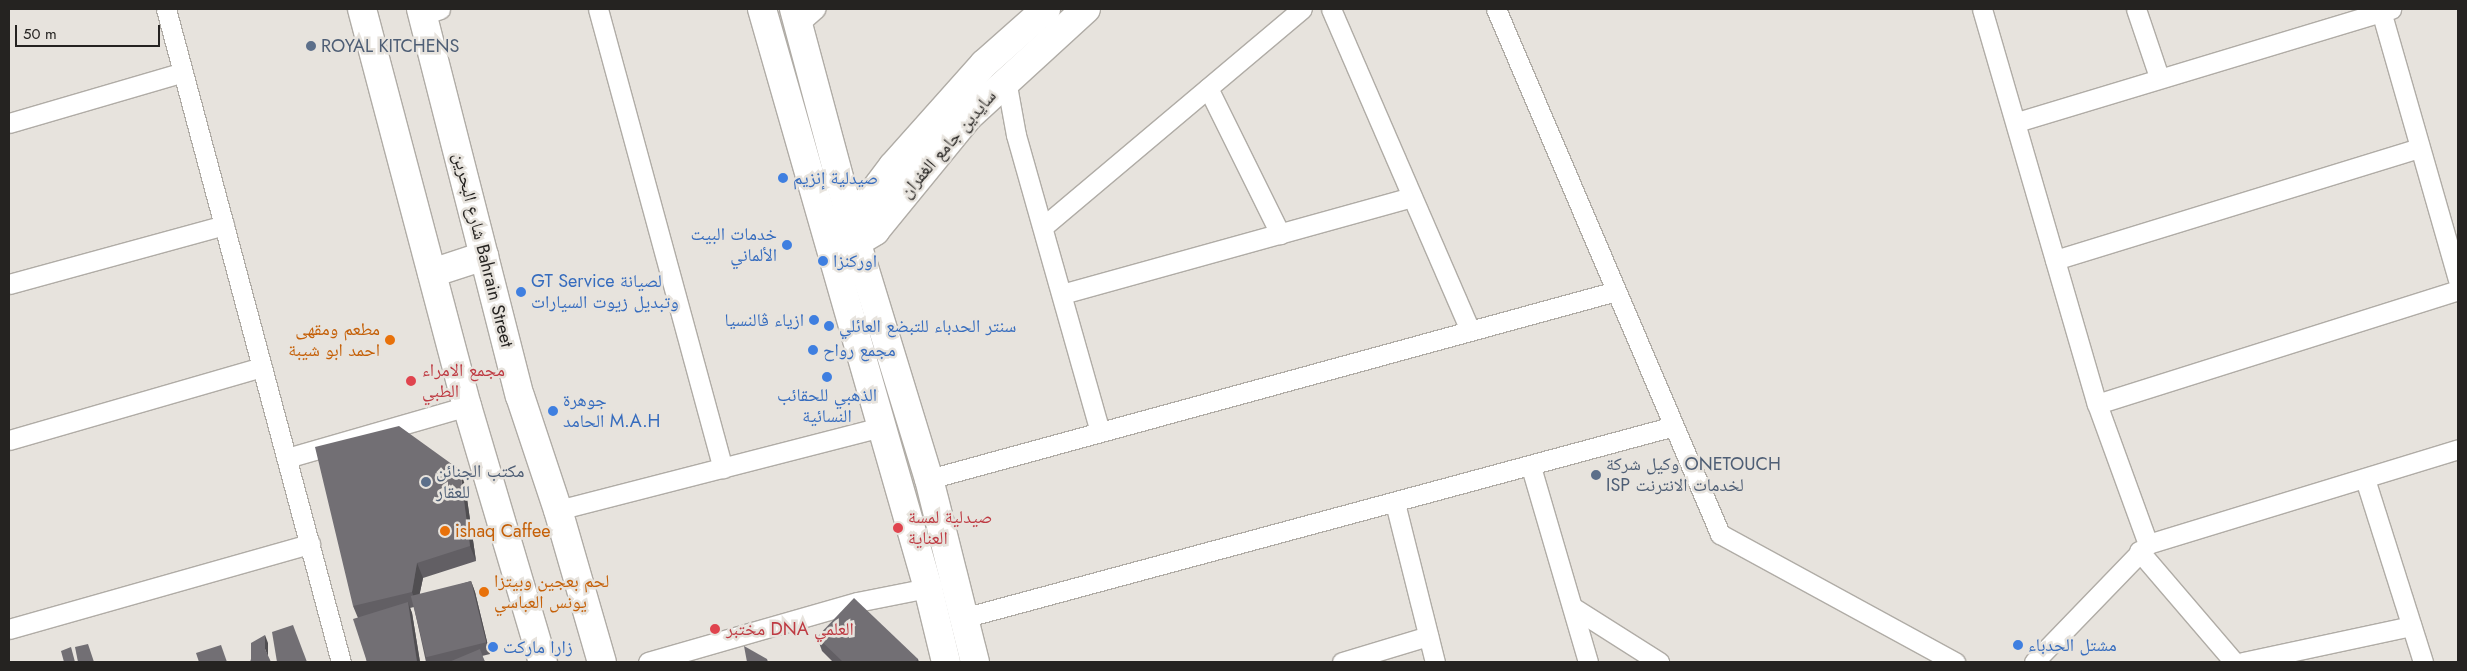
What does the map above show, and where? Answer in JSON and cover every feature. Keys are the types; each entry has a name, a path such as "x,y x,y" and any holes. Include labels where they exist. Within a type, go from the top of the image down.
{"street":[{"path":"166,9 341,662"},
{"path":"362,9 467,406 543,662"},
{"path":"598,9 723,468"},
{"path":"762,9 928,588 946,662"},
{"name":"سايدين جامع الغفران","path":"854,232 893,166 984,64 1046,9"},
{"name":"سايدين جامع الغفران","path":"828,242 883,222 968,117 1006,80 1086,9"},
{"path":"1044,226 1302,9"},
{"path":"1331,9 1470,330"},
{"path":"1496,9 1720,534 1955,662"},
{"path":"1982,9 2017,122 2054,260 2097,404 2143,548 2234,662"},
{"path":"2136,9 2159,77"},
{"path":"2017,122 2159,77 2386,10 2418,148 2458,280"},
{"name":"شارع البحرين Bahrain Street","path":"428,11 484,256 520,396 558,510 602,662"},
{"path":"802,14 854,232 928,479 975,662"},
{"path":"9,123 183,72"},
{"path":"1006,80 1016,134 1044,226 1100,431"},
{"path":"1208,88 1280,234"},
{"path":"2054,260 2418,148"},
{"path":"1062,294 1412,197"},
{"path":"9,284 224,225"},
{"path":"432,273 484,256"},
{"path":"2097,404 2458,290"},
{"path":"928,479 1616,291"},
{"path":"9,440 262,367"},
{"path":"287,458 467,406"},
{"path":"964,618 1531,467 1674,426"},
{"path":"558,510 882,427"},
{"path":"2039,660 2143,548 2458,449"},
{"path":"1531,467 1574,608 1588,662"},
{"path":"2365,479 2423,662"},
{"path":"1395,503 1435,662"},
{"path":"9,629 310,544"},
{"path":"648,662 857,602 928,588"},
{"path":"1574,608 1659,662"},
{"path":"2242,662 2411,626"},
{"path":"1342,662 1428,636"}],"building":[{"path":"399,426 460,470 470,546 417,563 412,592 353,606 315,447"},
{"path":"471,581 486,642 426,657 411,596"},
{"path":"854,598 918,659 915,662 843,662 817,637"},
{"path":"408,602 417,662 367,662 353,619"},
{"path":"293,625 307,662 277,662 272,632"},
{"path":"265,635 265,649 271,662 250,662 251,643"},
{"path":"88,644 94,662 78,662 75,647"},
{"path":"221,645 227,662 199,662 196,653"},
{"path":"744,646 767,659 768,662 747,662"},
{"path":"71,647 75,662 64,662 61,651"},
{"path":"480,649 485,662 449,662"}],"place":[{"name":"ROYAL KITCHENS","path":"311,46"},
{"name":"صيدلية إنزيم","path":"783,178"},
{"name":"خدمات البيت الألماني","path":"787,245"},
{"name":"اوركنزا","path":"823,261"},
{"name":"GT Service لصيانة وتبديل زيوت السيارات","path":"521,292"},
{"name":"ازياء ڤالنسيا","path":"814,320"},
{"name":"سنتر الحدباء للتبضع العائلي","path":"829,326"},
{"name":"مطعم ومقهى احمد ابو شيبة","path":"390,340"},
{"name":"مجمع رواح","path":"813,350"},
{"name":"الذهبي للحقائب النسائية","path":"827,377"},
{"name":"مجمع الامراء الطبي","path":"411,381"},
{"name":"جوهرة الحامد M.A.H","path":"553,411"},
{"name":"وكيل شركة ONETOUCH ISP لخدمات الانترنت","path":"1596,475"},
{"name":"مكتب الجنائن للعقار","path":"426,482"},
{"name":"صيدلية لمسة العناية","path":"898,528"},
{"name":"ishaq Caffee","path":"445,531"},
{"name":"لحم بعجين وبيتزا يونس العباسي","path":"484,592"},
{"name":"مختبر DNA العلمي","path":"715,629"},
{"name":"مشتل الحدباء","path":"2018,645"},
{"name":"زارا ماركت","path":"493,647"}]}
